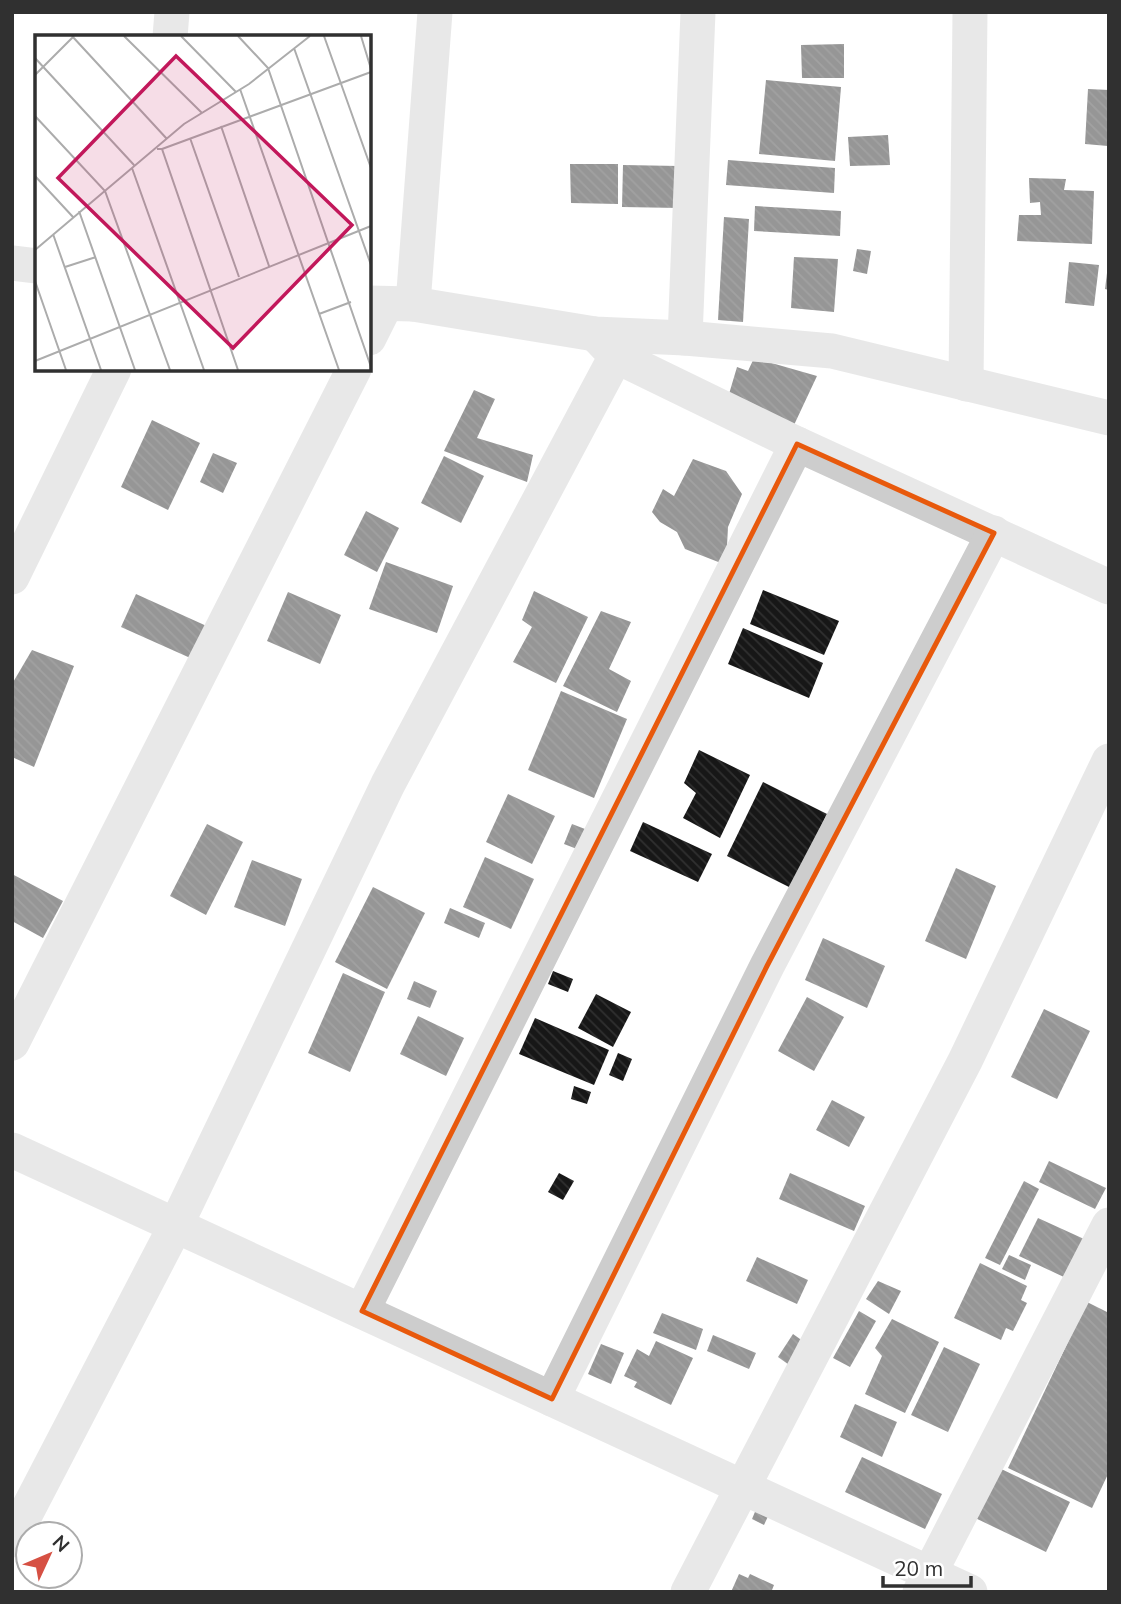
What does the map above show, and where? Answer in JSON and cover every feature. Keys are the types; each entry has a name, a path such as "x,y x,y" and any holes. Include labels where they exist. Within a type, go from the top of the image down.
{"street":[{"path":"170,35 172,12"},
{"path":"371,335 390,303 435,12"},
{"path":"685,338 698,12"},
{"path":"966,384 970,12"},
{"path":"12,263 35,266"},
{"path":"390,303 606,345 685,338 832,351 1109,418"},
{"path":"606,345 797,444 1109,587"},
{"path":"12,1540 176,1225 388,784 606,345"},
{"path":"12,577 113,371"},
{"path":"12,1043 353,371"},
{"path":"362,1311 797,444"},
{"path":"552,1399 761,978 994,533"},
{"path":"688,1592 965,1061 1109,761"},
{"path":"12,1150 742,1486 924,1582 970,1592"},
{"path":"924,1582 1109,1224"}],"highlighted area":[{"path":"797,444 994,533 767,966 552,1399 362,1311"}],"building":[{"path":"844,44 844,78 802,78 801,45"},
{"path":"766,80 841,87 835,161 759,154"},
{"path":"1088,89 1109,90 1108,146 1085,144"},
{"path":"888,135 890,165 850,166 848,137"},
{"path":"728,160 835,168 834,193 726,185"},
{"path":"570,164 618,164 618,204 571,203"},
{"path":"623,165 679,166 679,208 622,207"},
{"path":"1029,178 1066,179 1064,190 1094,191 1092,244 1017,241 1019,215 1041,215 1040,202 1030,203"},
{"path":"755,206 841,211 840,236 754,231"},
{"path":"724,217 749,219 743,322 718,320"},
{"path":"857,249 871,251 867,274 853,271"},
{"path":"794,257 838,259 834,312 791,308"},
{"path":"1069,262 1099,265 1094,306 1065,303"},
{"path":"1109,273 1109,290 1105,289"},
{"path":"754,358 817,376 794,425 729,394 737,367 748,371"},
{"path":"474,390 495,399 477,438 533,455 527,482 444,451"},
{"path":"152,420 200,443 168,510 121,487"},
{"path":"213,453 237,463 223,493 200,482"},
{"path":"444,456 484,476 461,523 421,503"},
{"path":"693,459 726,471 742,494 728,527 726,565 685,549 677,532 660,522 652,512 663,489 674,496"},
{"path":"366,511 399,528 377,572 344,555"},
{"path":"386,562 453,586 437,633 369,609"},
{"path":"763,590 839,621 824,655 750,624"},
{"path":"534,591 588,617 556,683 513,662 532,627 522,620"},
{"path":"288,592 341,615 320,664 267,641"},
{"path":"136,594 211,628 197,661 121,627"},
{"path":"601,611 631,622 609,669 631,681 617,712 563,686"},
{"path":"743,628 823,663 809,698 728,664"},
{"path":"32,650 74,666 34,767 12,757 12,684"},
{"path":"561,691 627,719 594,798 528,770"},
{"path":"699,750 750,775 720,838 683,818 696,793 684,783"},
{"path":"763,782 827,814 791,888 727,856"},
{"path":"508,794 555,816 532,864 486,842"},
{"path":"643,822 712,854 698,882 630,851"},
{"path":"207,824 243,842 206,915 170,896"},
{"path":"572,824 585,829 577,849 564,844"},
{"path":"485,857 534,879 511,929 463,907"},
{"path":"252,860 302,879 285,926 234,907"},
{"path":"956,868 996,886 966,959 925,941"},
{"path":"12,874 63,901 43,938 12,921"},
{"path":"373,887 425,913 387,989 335,962"},
{"path":"450,908 485,923 479,938 444,923"},
{"path":"823,938 885,966 867,1008 805,980"},
{"path":"553,971 573,979 568,992 548,984"},
{"path":"343,973 385,992 350,1072 308,1053"},
{"path":"414,981 437,991 430,1008 407,999"},
{"path":"596,994 631,1012 613,1047 578,1028"},
{"path":"807,997 844,1017 814,1071 778,1051"},
{"path":"1044,1009 1090,1031 1057,1099 1011,1077"},
{"path":"418,1016 464,1038 446,1076 400,1054"},
{"path":"535,1018 609,1050 594,1085 519,1054"},
{"path":"618,1053 632,1059 623,1081 609,1075"},
{"path":"574,1086 591,1092 587,1104 571,1099"},
{"path":"832,1100 865,1117 849,1147 816,1130"},
{"path":"1049,1161 1106,1188 1095,1209 1039,1182"},
{"path":"559,1173 574,1181 563,1200 548,1192"},
{"path":"790,1173 865,1206 854,1231 779,1199"},
{"path":"1024,1181 1039,1189 1000,1265 985,1258"},
{"path":"1038,1218 1084,1239 1066,1278 1019,1256"},
{"path":"1009,1255 1031,1265 1025,1280 1002,1269"},
{"path":"757,1257 808,1280 797,1304 746,1281"},
{"path":"980,1263 1027,1286 1021,1300 1027,1303 1013,1331 1006,1328 1001,1340 954,1318"},
{"path":"878,1281 901,1291 889,1314 866,1299"},
{"path":"1087,1302 1109,1313 1109,1472 1092,1508 1008,1468"},
{"path":"859,1311 876,1321 850,1367 833,1358"},
{"path":"662,1313 703,1329 696,1350 653,1333"},
{"path":"892,1319 939,1342 905,1413 865,1394 882,1356 875,1348"},
{"path":"793,1334 807,1344 792,1367 778,1357"},
{"path":"713,1335 756,1353 749,1369 707,1351"},
{"path":"656,1341 693,1358 671,1405 634,1387 637,1382 624,1376 637,1349 649,1356"},
{"path":"601,1344 624,1353 611,1384 588,1374"},
{"path":"944,1347 980,1364 948,1432 911,1415"},
{"path":"855,1404 897,1422 882,1457 840,1437"},
{"path":"862,1457 942,1494 925,1529 845,1492"},
{"path":"995,1466 1070,1502 1046,1552 971,1516"},
{"path":"757,1507 770,1512 764,1525 752,1519"},
{"path":"739,1574 748,1578 750,1574 774,1585 772,1590 777,1592 731,1592"}]}
